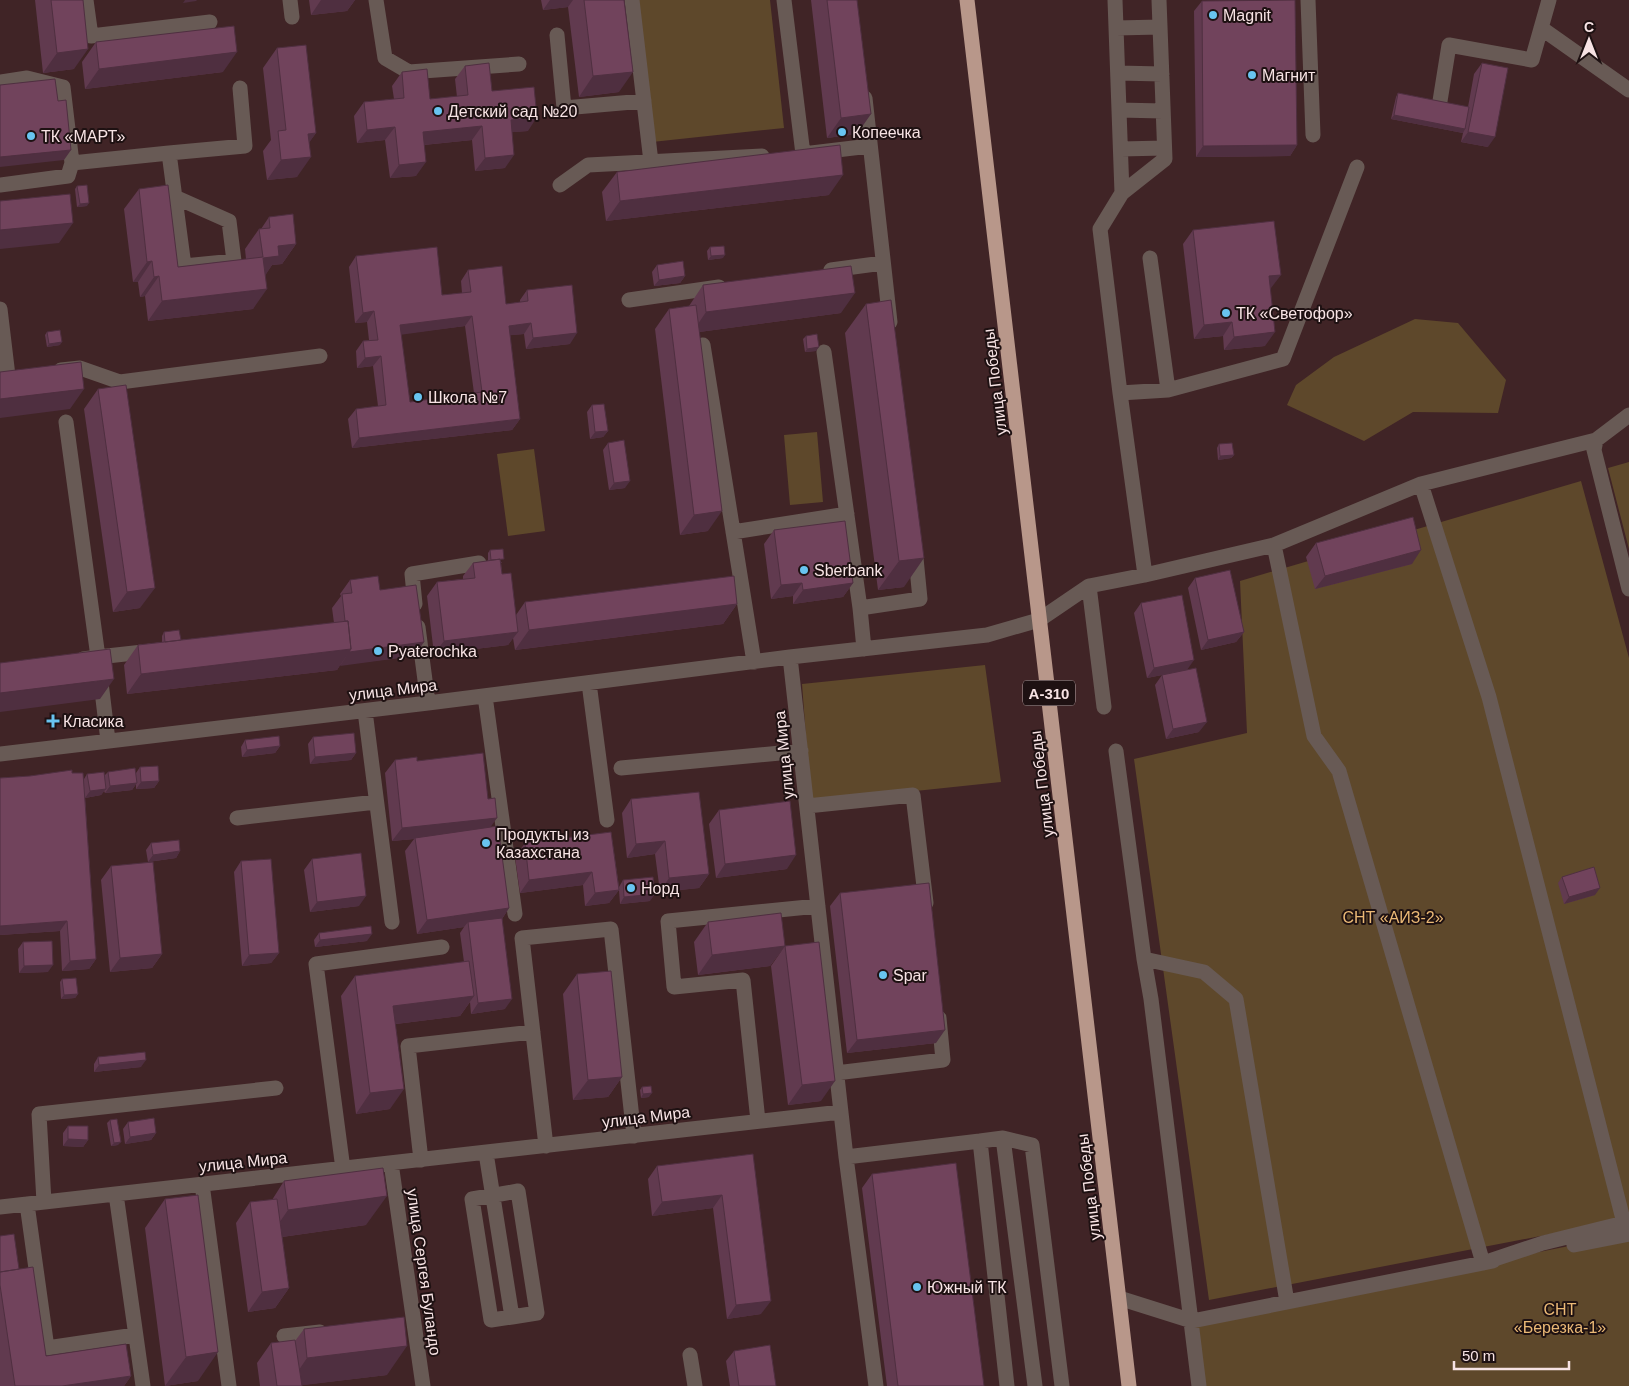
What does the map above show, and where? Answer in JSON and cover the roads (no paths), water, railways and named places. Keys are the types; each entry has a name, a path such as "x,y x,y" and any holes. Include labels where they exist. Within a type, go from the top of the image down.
{"highway":[{"name":"улица Победы","path":"967,0 1130,1386"}],"street":[{"path":"86,0 91,36 210,22"},
{"path":"290,0 292,17"},
{"path":"376,0 385,58 409,72 519,64"},
{"path":"632,0 651,162"},
{"path":"784,0 803,154"},
{"path":"1115,0 1122,193"},
{"path":"1145,575 1100,229 1122,193 1165,159 1159,0"},
{"path":"1308,0 1313,136"},
{"path":"1440,101 1449,45 1532,60 1549,0"},
{"path":"1116,28 1160,27"},
{"path":"1541,28 1629,90"},
{"path":"557,35 564,108 644,101"},
{"path":"1118,73 1162,74"},
{"path":"0,82 27,78 63,87 72,163 68,176 0,185"},
{"path":"72,163 245,146 240,88"},
{"path":"864,88 891,332"},
{"path":"1119,110 1163,111"},
{"path":"560,185 588,165 803,154 870,146"},
{"path":"1121,149 1164,148"},
{"path":"169,153 184,266 234,261 229,221 175,197"},
{"path":"1120,393 1168,390 1283,359 1357,167"},
{"path":"1150,258 1168,390"},
{"path":"815,273 883,263"},
{"path":"629,300 737,284"},
{"path":"0,309 4,376 26,374"},
{"path":"704,345 754,662"},
{"path":"824,352 860,608 864,649"},
{"path":"44,372 80,368 120,382 320,356"},
{"path":"1104,707 1090,586 1274,545 1421,484 1596,440 1629,415"},
{"path":"66,422 108,741"},
{"path":"1596,440 1594,450 1629,589"},
{"path":"1421,484 1489,697 1624,1223 1543,1243 1483,1263"},
{"path":"733,532 847,514"},
{"path":"860,608 920,599 913,530"},
{"path":"1274,545 1314,736 1339,771 1483,1263"},
{"path":"428,703 412,574 479,563"},
{"path":"722,579 740,577"},
{"name":"улица Мира","path":"0,754 365,711 790,657 987,635 1039,620 1090,586"},
{"path":"68,661 167,649"},
{"name":"улица Мира","path":"0,1207 840,1112 790,657"},
{"path":"589,683 607,820"},
{"path":"485,696 515,914"},
{"path":"365,711 392,922"},
{"path":"621,768 801,751"},
{"path":"1116,751 1151,999 1199,1386"},
{"path":"807,806 913,795 927,913"},
{"path":"237,818 376,802"},
{"path":"758,1122 744,980 674,987 668,921 818,906"},
{"path":"546,1146 522,938 611,928 634,1136"},
{"path":"343,1168 316,964 442,948"},
{"path":"1144,959 1204,972 1236,999 1287,1302"},
{"path":"836,1073 944,1060 937,1001"},
{"path":"420,1160 408,1046 533,1032"},
{"path":"44,1202 39,1114 276,1088"},
{"path":"840,1112 876,1386"},
{"path":"846,1156 1003,1138 1032,1145 1062,1386"},
{"path":"1003,1138 1035,1386"},
{"path":"980,1141 1007,1386"},
{"path":"486,1153 512,1317"},
{"name":"улица Сергея Буландо","path":"391,1163 423,1386"},
{"path":"202,1184 229,1386"},
{"path":"518,1191 537,1313 512,1317 491,1320 472,1198 518,1191"},
{"path":"116,1194 143,1386"},
{"path":"27,1204 47,1348 136,1335"},
{"path":"1119,1298 1192,1321 1629,1234"},
{"path":"395,1322 413,1319"},
{"path":"284,1336 330,1330"},
{"path":"690,1355 695,1386"}],"place":[{"name":"Magnit","path":"1213,15"},
{"name":"Магнит","path":"1252,75"},
{"name":"Детский сад №20","path":"438,111"},
{"name":"Копеечка","path":"842,132"},
{"name":"ТК «МАРТ»","path":"31,136"},
{"name":"ТК «Светофор»","path":"1226,313"},
{"name":"Школа №7","path":"418,397"},
{"name":"Sberbank","path":"804,570"},
{"name":"Pyaterochka","path":"378,651"},
{"name":"Класика","path":"53,721"},
{"name":"Продукты из Казахстана","path":"486,843"},
{"name":"Норд","path":"631,888"},
{"name":"Spar","path":"883,975"},
{"name":"Южный ТК","path":"917,1287"}],"park label":[{"name":"СНТ «АИЗ-2»","path":"1393,917"},
{"name":"СНТ «Березка-1»","path":"1560,1318"}]}
